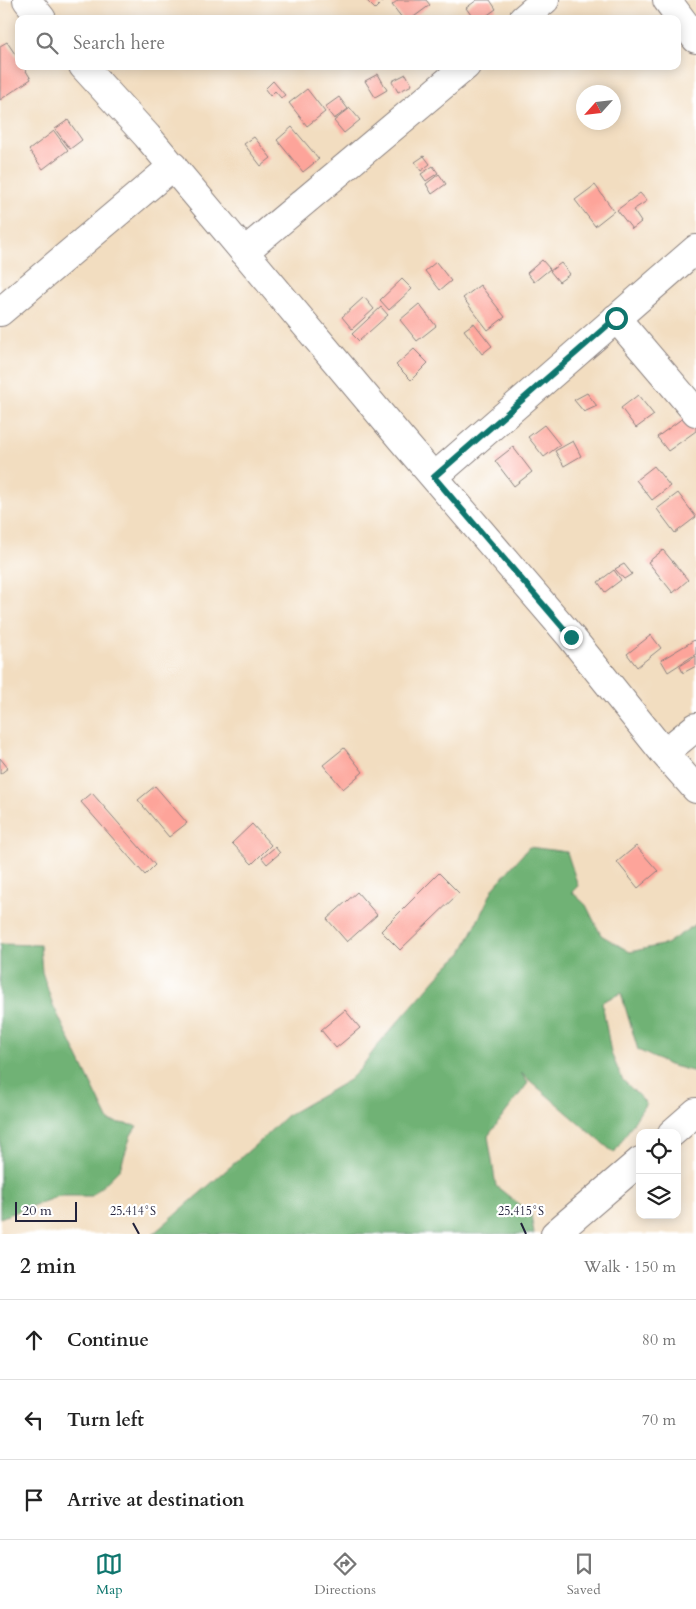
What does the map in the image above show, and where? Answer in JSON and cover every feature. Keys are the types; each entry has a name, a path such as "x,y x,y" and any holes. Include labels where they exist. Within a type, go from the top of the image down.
{"street":[{"path":"27,0 39,15"},
{"path":"528,15 545,0"},
{"path":"667,0 678,15"},
{"path":"681,19 696,39"},
{"path":"87,70 173,166 571,637 664,754 696,789"},
{"path":"244,252 461,70"},
{"path":"0,312 173,166"},
{"path":"434,477 696,249"},
{"path":"616,318 696,412"},
{"path":"664,754 696,727"},
{"path":"677,1129 696,1112"},
{"path":"555,1234 636,1164"}],"green space":[{"path":"529,847 567,852 578,886 572,892 586,905 601,935 630,952 666,944 696,924 696,1072 669,1065 638,1050 621,993 602,1002 611,1053 622,1079 646,1103 614,1153 521,1073 528,1083 488,1136 496,1186 531,1214 534,1234 153,1234 286,1116 349,1080 360,1069 381,1041 446,967 462,953 494,887"},
{"path":"0,944 40,945 42,972 53,1005 109,1121 137,1126 131,1135 120,1169 92,1196 59,1196 0,1218"}],"building":[{"path":"366,0 384,0 375,9"},
{"path":"398,0 426,0 430,5 416,15 400,15 392,5"},
{"path":"477,0 490,0 496,9 488,15 471,15 466,8"},
{"path":"7,42 15,54 15,70 25,70 31,79 0,100 0,46"},
{"path":"378,74 387,90 375,97 365,81"},
{"path":"406,74 412,85 398,92 392,81"},
{"path":"273,81 285,95 281,98 275,91 270,96 265,89"},
{"path":"307,89 325,112 307,126 289,103"},
{"path":"339,97 348,109 334,119 325,107"},
{"path":"350,108 360,120 344,133 334,121"},
{"path":"68,120 82,140 70,149 55,129"},
{"path":"292,127 319,159 303,172 277,140"},
{"path":"54,131 68,150 43,169 29,150"},
{"path":"254,137 271,158 261,166 244,144"},
{"path":"424,156 430,164 421,171 415,162"},
{"path":"433,166 438,173 426,181 421,174"},
{"path":"439,174 446,184 432,194 426,184"},
{"path":"595,185 614,211 595,226 575,200"},
{"path":"640,193 647,201 633,210 641,222 632,229 617,210"},
{"path":"542,260 550,269 534,282 527,273"},
{"path":"436,262 451,281 440,290 425,271"},
{"path":"561,263 570,274 559,282 550,271"},
{"path":"402,279 412,289 389,310 380,300"},
{"path":"480,285 505,317 488,330 463,298"},
{"path":"364,297 374,309 352,329 342,317"},
{"path":"419,304 436,326 417,341 400,320"},
{"path":"381,307 388,315 359,341 352,334"},
{"path":"474,323 492,346 482,354 464,330"},
{"path":"414,349 428,363 411,380 396,365"},
{"path":"587,393 597,406 584,412 574,400"},
{"path":"638,395 654,415 636,428 621,408"},
{"path":"687,415 696,431 668,451 657,437"},
{"path":"544,425 560,445 544,457 528,437"},
{"path":"573,441 581,456 564,466 555,451"},
{"path":"513,447 532,472 514,486 495,461"},
{"path":"654,466 670,486 652,500 636,480"},
{"path":"678,493 696,517 675,533 657,509"},
{"path":"663,550 688,580 673,593 648,562"},
{"path":"624,564 632,574 624,579 615,569"},
{"path":"614,570 621,580 605,592 598,582"},
{"path":"651,635 661,648 637,667 627,654"},
{"path":"696,639 696,654 668,672 661,660"},
{"path":"696,656 696,666 683,673 680,666"},
{"path":"344,748 363,772 343,789 323,765"},
{"path":"0,758 8,768 0,774"},
{"path":"155,786 187,823 169,837 138,800"},
{"path":"92,793 155,865 145,875 81,802"},
{"path":"252,824 271,845 252,864 232,843"},
{"path":"636,846 658,871 638,888 617,862"},
{"path":"275,847 280,853 267,864 262,858"},
{"path":"439,873 459,893 400,950 381,931"},
{"path":"357,892 377,915 347,942 327,919"},
{"path":"345,1010 360,1028 336,1048 321,1030"}],"route":[{"path":"571,637 434,477 616,318"}]}
